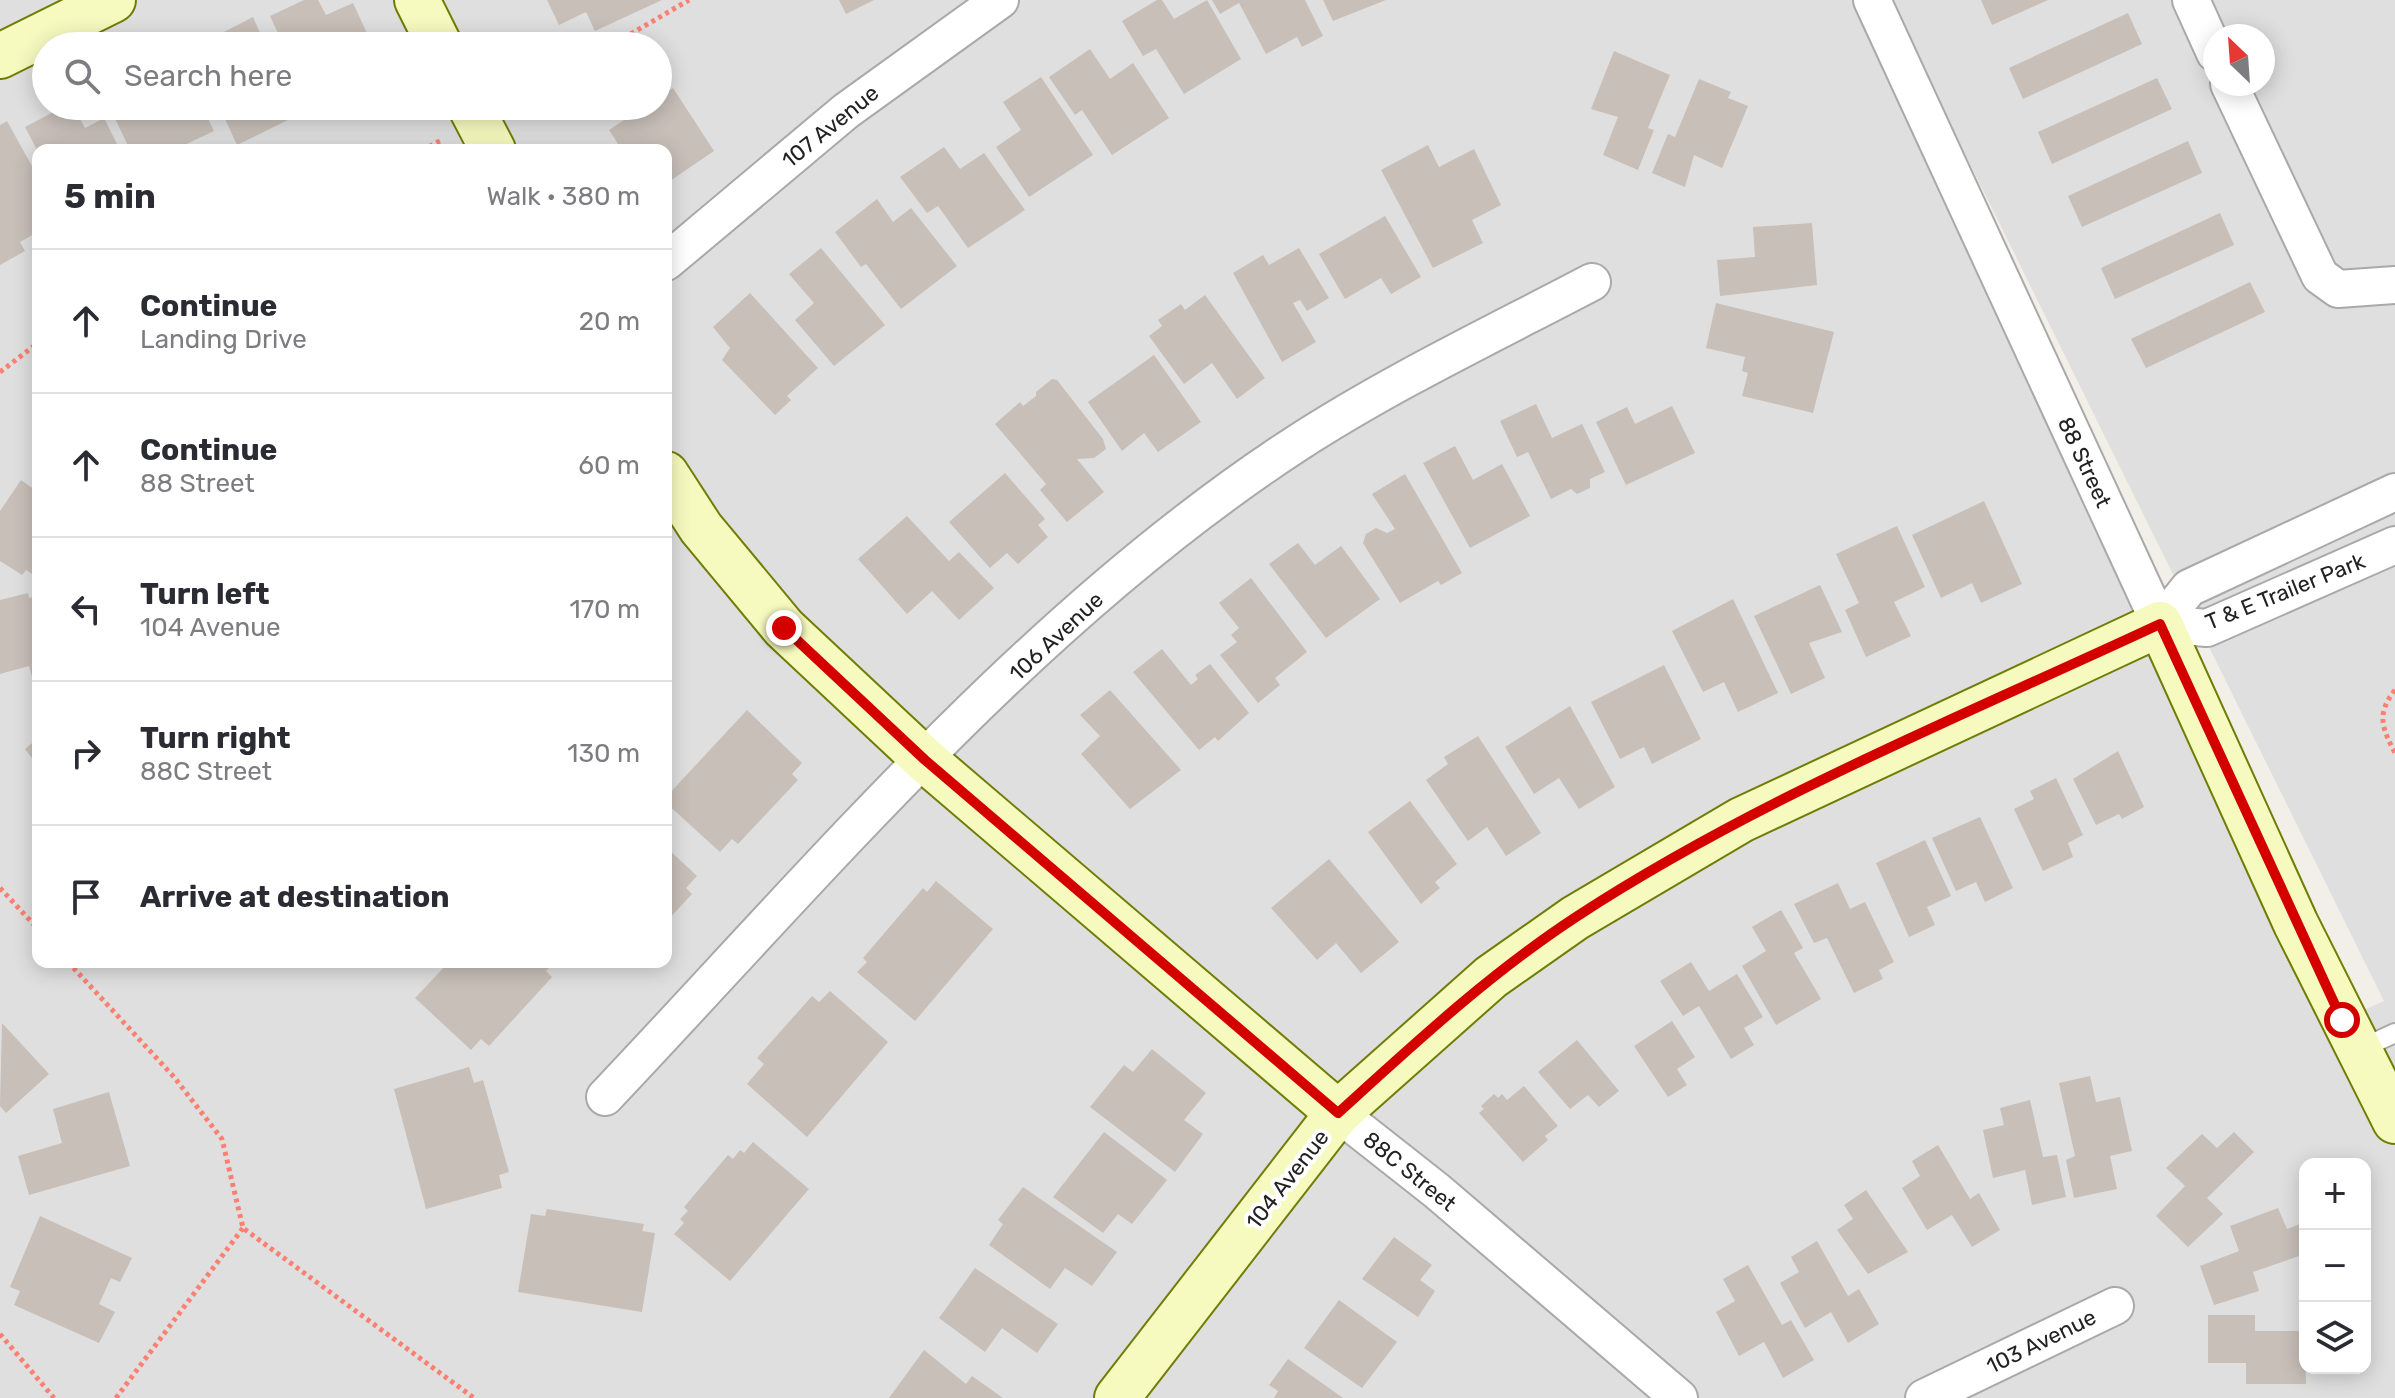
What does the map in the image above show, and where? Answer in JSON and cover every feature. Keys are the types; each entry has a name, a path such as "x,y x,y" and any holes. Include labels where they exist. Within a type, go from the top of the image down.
{"street":[{"path":"48,32 113,0"},
{"path":"417,0 433,32"},
{"name":"107 Avenue","path":"672,257 846,111 1000,0"},
{"name":"88 Street","path":"1872,0 2296,924 2376,1041 2395,1121"},
{"path":"2191,0 2203,26"},
{"path":"0,56 32,40"},
{"path":"2235,96 2320,276 2338,289 2395,285"},
{"path":"477,120 490,144"},
{"name":"106 Avenue","path":"605,1097 925,760 1079,611 1182,526 1284,453 1427,368 1592,282"},
{"name":"88C Street","path":"672,483 701,528 784,628 925,760 1338,1113 1437,1191 1679,1398"},
{"name":"T & E Trailer Park","path":"2160,624 2189,588 2395,492"},
{"name":"T & E Trailer Park","path":"2160,624 2207,628 2395,545"},
{"name":"104 Avenue","path":"1117,1398 1338,1113 1491,977 1641,877 1741,820 2160,624"},
{"name":"103 Avenue","path":"1924,1398 2115,1306"}],"path":[{"path":"634,32 689,0"},
{"path":"0,372 32,348"},
{"path":"2395,690 2381,713 2382,728 2395,753"},
{"path":"0,888 32,923"},
{"path":"74,968 174,1077 222,1139 243,1228 474,1398"},
{"path":"116,1398 243,1228"},
{"path":"0,1334 54,1398"}],"shaded area":[{"path":"0,0 1869,0 2342,1020 2384,1001 1889,0 2395,0 2395,1398 0,1398"}],"building":[{"path":"304,0 318,0 326,15 353,3 366,32 277,32 270,16"},
{"path":"547,0 662,0 595,31 586,12 559,25"},
{"path":"839,0 874,0 846,14"},
{"path":"1162,0 1174,19 1207,0 1241,59 1184,94 1156,49 1143,56 1122,21"},
{"path":"1212,0 1305,0 1323,36 1302,47 1297,37 1266,54 1239,3 1220,14"},
{"path":"1323,0 1386,0 1333,21"},
{"path":"1981,0 2048,0 1992,25"},
{"path":"2128,13 2142,44 2023,99 2009,68"},
{"path":"253,17 260,32 224,32"},
{"path":"1090,49 1110,79 1133,63 1169,118 1112,155 1082,110 1075,115 1049,77"},
{"path":"1614,51 1670,75 1648,128 1654,130 1638,170 1603,155 1618,117 1591,109"},
{"path":"1041,77 1093,155 1029,197 996,147 1021,130 1003,102"},
{"path":"2157,78 2172,109 2052,164 2038,132"},
{"path":"1699,79 1731,92 1728,98 1748,106 1722,168 1694,155 1685,187 1652,173 1668,134 1675,137"},
{"path":"672,89 714,151 672,180 672,144 618,144 609,130 624,120 672,120"},
{"path":"38,120 81,120 85,128 105,120 117,144 34,144 25,127"},
{"path":"116,120 209,120 214,131 187,144 127,144"},
{"path":"225,120 288,120 239,144"},
{"path":"7,121 32,166 32,235 20,242 25,251 0,265 0,125"},
{"path":"2188,141 2202,173 2082,227 2068,196"},
{"path":"1428,145 1439,167 1474,149 1501,205 1472,220 1483,243 1433,268 1381,170"},
{"path":"944,147 960,169 984,153 1025,210 968,248 938,206 927,213 900,177"},
{"path":"877,199 893,222 911,208 957,266 901,309 866,264 861,267 835,232"},
{"path":"2220,213 2234,245 2115,299 2101,268"},
{"path":"1385,216 1421,277 1391,294 1381,278 1345,299 1319,254"},
{"path":"1812,223 1817,285 1720,296 1717,260 1755,257 1753,227"},
{"path":"821,248 885,325 834,366 795,320 814,303 789,274"},
{"path":"1299,248 1329,298 1307,311 1300,300 1293,303 1316,342 1282,362 1233,273 1263,255 1269,265"},
{"path":"2250,282 2265,312 2146,368 2131,339"},
{"path":"750,293 818,368 787,396 791,400 775,415 722,360 730,348 713,327"},
{"path":"1205,295 1265,378 1237,399 1212,363 1184,384 1149,336 1162,326 1158,320 1181,304 1185,310"},
{"path":"1716,303 1834,332 1813,413 1742,396 1748,373 1742,371 1745,357 1706,348"},
{"path":"1154,355 1201,422 1158,452 1144,433 1122,451 1088,402"},
{"path":"1052,379 1057,380 1103,439 1106,449 1094,458 1077,459 1104,492 1067,522 1040,490 1046,484 995,424 1020,402 1023,406 1036,396 1036,392"},
{"path":"1536,404 1552,438 1582,424 1605,472 1590,479 1590,488 1577,494 1571,489 1551,499 1528,452 1517,457 1500,421"},
{"path":"1672,406 1695,453 1626,485 1596,422 1627,407 1635,424"},
{"path":"1455,446 1473,480 1502,464 1530,516 1470,548 1423,463"},
{"path":"1005,473 1045,519 1038,525 1048,537 1018,564 1007,553 990,568 949,522"},
{"path":"1405,474 1462,573 1441,585 1438,581 1400,603 1363,543 1366,534 1376,528 1387,533 1395,529 1372,494"},
{"path":"21,480 32,488 32,574 26,570 22,575 0,561 0,511"},
{"path":"1984,501 2022,584 1981,603 1972,583 1941,598 1912,535"},
{"path":"907,516 949,561 959,552 994,588 959,620 932,591 907,614 858,559"},
{"path":"1897,526 1925,587 1894,602 1911,636 1866,657 1845,610 1859,603 1836,554"},
{"path":"1298,543 1315,565 1341,546 1380,599 1326,638 1269,564"},
{"path":"1251,578 1307,652 1275,678 1280,685 1258,703 1220,655 1237,642 1231,635 1239,628 1219,603"},
{"path":"1820,585 1842,632 1809,643 1825,678 1791,694 1754,616"},
{"path":"28,593 29,598 32,597 32,676 29,666 0,674 0,600"},
{"path":"1733,599 1778,693 1738,712 1724,682 1703,692 1672,631"},
{"path":"1162,649 1191,685 1198,679 1195,675 1210,664 1249,713 1218,741 1215,737 1199,750 1133,672"},
{"path":"1664,665 1701,739 1652,764 1644,747 1620,759 1591,702"},
{"path":"1110,690 1181,770 1130,809 1081,754 1100,736 1080,715"},
{"path":"1570,706 1615,787 1579,809 1559,778 1534,794 1505,747"},
{"path":"747,710 802,763 792,774 798,780 738,844 732,839 720,852 672,808 672,791"},
{"path":"1478,736 1541,833 1506,856 1487,827 1468,841 1426,780 1448,764 1444,757"},
{"path":"32,743 32,758 25,749"},
{"path":"2118,751 2144,807 2122,819 2119,814 2096,825 2073,779"},
{"path":"2056,778 2083,835 2068,843 2073,857 2043,871 2014,809 2034,799 2030,791"},
{"path":"1410,801 1457,864 1435,882 1440,888 1421,904 1368,832"},
{"path":"1980,817 2013,888 1985,902 1976,882 1956,891 1932,838"},
{"path":"1925,840 1951,896 1927,907 1935,925 1909,937 1876,863"},
{"path":"672,853 697,876 686,888 692,894 672,916"},
{"path":"1329,859 1399,942 1361,973 1336,943 1317,960 1271,908"},
{"path":"936,881 993,929 915,1021 857,972 867,962 863,958 923,888 927,892"},
{"path":"1838,883 1850,909 1865,902 1894,962 1879,970 1883,979 1854,993 1827,938 1814,943 1794,904"},
{"path":"1781,910 1803,948 1794,953 1821,999 1776,1025 1742,966 1766,951 1752,927"},
{"path":"1691,962 1709,991 1737,974 1763,1017 1744,1028 1754,1045 1731,1059 1699,1006 1683,1016 1660,981"},
{"path":"443,968 549,968 546,971 552,977 489,1046 481,1039 471,1050 415,998"},
{"path":"830,991 888,1042 807,1137 747,1084 764,1064 757,1058 812,996 819,1002"},
{"path":"1672,1021 1695,1057 1677,1069 1687,1085 1668,1097 1634,1046"},
{"path":"2,1023 49,1074 6,1113 0,1106"},
{"path":"1577,1040 1619,1091 1599,1107 1588,1095 1570,1109 1538,1072"},
{"path":"1152,1049 1206,1093 1184,1120 1203,1134 1175,1172 1090,1107 1124,1065 1133,1072"},
{"path":"469,1067 474,1083 483,1080 509,1172 499,1175 502,1188 426,1209 394,1089"},
{"path":"2090,1076 2096,1102 2120,1097 2132,1151 2110,1156 2117,1189 2074,1198 2066,1160 2075,1156 2059,1083"},
{"path":"1524,1086 1558,1126 1545,1136 1548,1140 1523,1162 1479,1113 1484,1109 1481,1106 1494,1094 1498,1098 1502,1094 1507,1100"},
{"path":"109,1092 130,1166 29,1195 18,1156 62,1143 53,1109"},
{"path":"2030,1100 2043,1157 2057,1155 2066,1197 2032,1205 2025,1170 1993,1178 1983,1130 2004,1125 2000,1108"},
{"path":"1104,1132 1167,1180 1132,1224 1118,1214 1103,1233 1053,1197"},
{"path":"2234,1132 2254,1152 2207,1198 2223,1214 2188,1247 2156,1216 2185,1186 2166,1168 2202,1134 2217,1148"},
{"path":"753,1142 809,1189 730,1281 674,1234 684,1223 680,1219 688,1211 684,1207 728,1155 733,1159 740,1150 744,1153"},
{"path":"1938,1145 1970,1199 1979,1193 2000,1230 1972,1247 1952,1215 1927,1230 1902,1188 1920,1176 1912,1161"},
{"path":"1023,1187 1117,1252 1092,1286 1065,1268 1050,1289 989,1245 1003,1224 998,1220"},
{"path":"1866,1190 1908,1252 1868,1274 1837,1230 1853,1219 1844,1205"},
{"path":"2278,1208 2287,1229 2299,1224 2299,1256 2253,1272 2259,1291 2214,1305 2200,1266 2239,1251 2230,1226"},
{"path":"547,1209 644,1224 642,1231 655,1233 642,1312 518,1292 531,1214 545,1216"},
{"path":"40,1216 132,1258 120,1282 111,1278 99,1304 115,1312 99,1343 14,1305 20,1291 10,1287"},
{"path":"1394,1237 1432,1265 1420,1280 1435,1291 1418,1317 1362,1279"},
{"path":"1817,1241 1848,1296 1859,1289 1879,1324 1848,1343 1831,1312 1805,1328 1780,1283 1799,1272 1791,1257"},
{"path":"1748,1265 1782,1325 1791,1320 1814,1360 1783,1378 1764,1342 1739,1356 1716,1312 1735,1301 1723,1279"},
{"path":"975,1268 1058,1324 1037,1353 1002,1328 985,1352 939,1318"},
{"path":"1339,1300 1397,1342 1362,1388 1304,1348"},
{"path":"2208,1315 2255,1315 2255,1331 2299,1331 2299,1374 2306,1374 2306,1384 2246,1384 2246,1363 2208,1363"},
{"path":"924,1350 966,1384 972,1376 1003,1398 889,1398"},
{"path":"1288,1359 1343,1398 1274,1398 1278,1391 1269,1385"}],"route":[{"path":"784,628 925,760 1338,1113 1491,977 1575,918 1641,877 1741,820 2160,624 2342,1020"}]}
